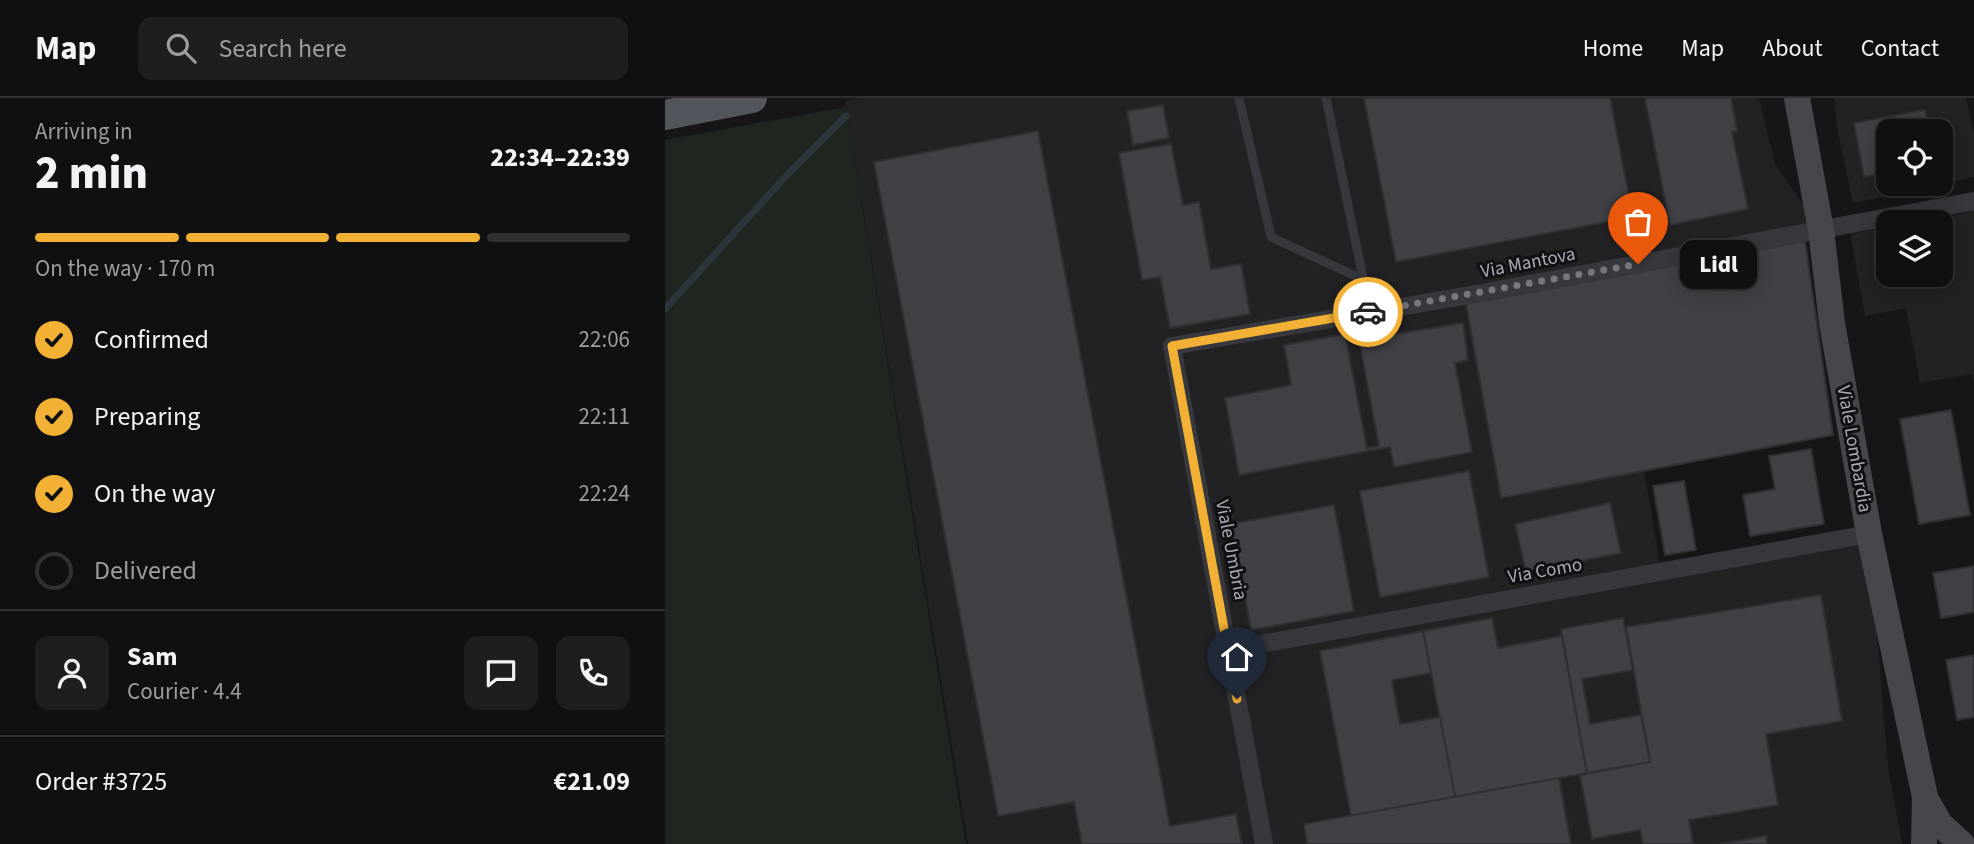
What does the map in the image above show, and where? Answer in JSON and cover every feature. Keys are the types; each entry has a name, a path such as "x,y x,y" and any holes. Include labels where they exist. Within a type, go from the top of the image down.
{"main road":[{"path":"665,115 752,98"}],"street":[{"name":"Viale Lombardia","path":"1797,98 1821,230 1832,323 1869,534 1925,797 1924,844"},
{"name":"Via Mantova","path":"1172,346 1974,201"},
{"name":"Viale Umbria","path":"1172,346 1264,844"},
{"name":"Via Como","path":"1228,650 1869,534"},
{"name":"Viale Lombardia","path":"1925,797 1940,824 1962,844"}],"lane":[{"path":"1239,98 1271,237 1364,280"},
{"path":"1326,98 1370,312"}],"shaded area":[{"path":"859,98 1759,98 1775,164 1821,230 1482,293 1643,463 1661,571 1869,534 1888,767 1902,844 968,844 845,101"},
{"path":"1834,98 1966,98 1974,133 1974,177 1953,182 1953,119 1876,119 1876,196 1886,196 1853,203 1837,128"},
{"path":"846,107 966,844 665,844 665,140"},
{"path":"1974,211 1974,384 1972,374 1920,383 1906,308 1865,316 1850,234 1876,229 1876,287 1953,287 1953,215"}],"building":[{"path":"1364,98 1610,98 1633,217 1396,262"},
{"path":"1645,98 1731,98 1737,131 1732,132 1748,209 1670,225"},
{"path":"1163,105 1169,138 1133,145 1127,111"},
{"path":"1925,110 1926,119 1876,119 1876,174 1864,177 1854,123"},
{"path":"1038,131 1170,826 1236,814 1242,844 1082,844 1074,802 998,816 874,162"},
{"path":"1171,144 1183,205 1199,202 1211,269 1241,264 1250,314 1170,328 1160,277 1142,280 1119,153"},
{"path":"1805,241 1833,435 1501,498 1466,304"},
{"path":"1463,323 1468,360 1455,363 1472,452 1394,467 1390,447 1239,475 1225,398 1291,385 1284,345 1345,334 1367,448 1379,446 1359,340"},
{"path":"1951,410 1970,515 1919,524 1900,419"},
{"path":"1811,449 1824,524 1750,536 1743,495 1775,489 1769,456"},
{"path":"1469,471 1489,577 1380,597 1360,491"},
{"path":"1684,481 1696,550 1665,555 1653,486"},
{"path":"1610,503 1621,553 1526,572 1515,524"},
{"path":"1334,505 1354,611 1251,630 1231,524"},
{"path":"1974,566 1974,612 1941,618 1933,573"},
{"path":"1821,595 1842,721 1766,734 1778,805 1689,820 1693,844 1643,844 1640,830 1592,839 1580,775 1650,762 1626,627"},
{"path":"1492,618 1498,648 1562,636 1587,773 1455,797 1423,631"},
{"path":"1623,618 1633,670 1582,679 1590,724 1641,715 1650,762 1587,773 1561,629"},
{"path":"1423,631 1431,673 1392,680 1400,724 1440,717 1455,797 1351,816 1320,651"},
{"path":"1974,655 1974,717 1957,720 1946,660"},
{"path":"1559,778 1571,844 1307,844 1304,824"},
{"path":"1766,836 1767,844 1720,844"}],"waterway":[{"path":"665,309 787,175 846,116"}],"way so far":[{"path":"1368,312 1638,264"}],"place":[{"name":"Lidl","path":"1638,264"}],"route":[{"path":"1237,699 1172,346 1368,312"}]}
